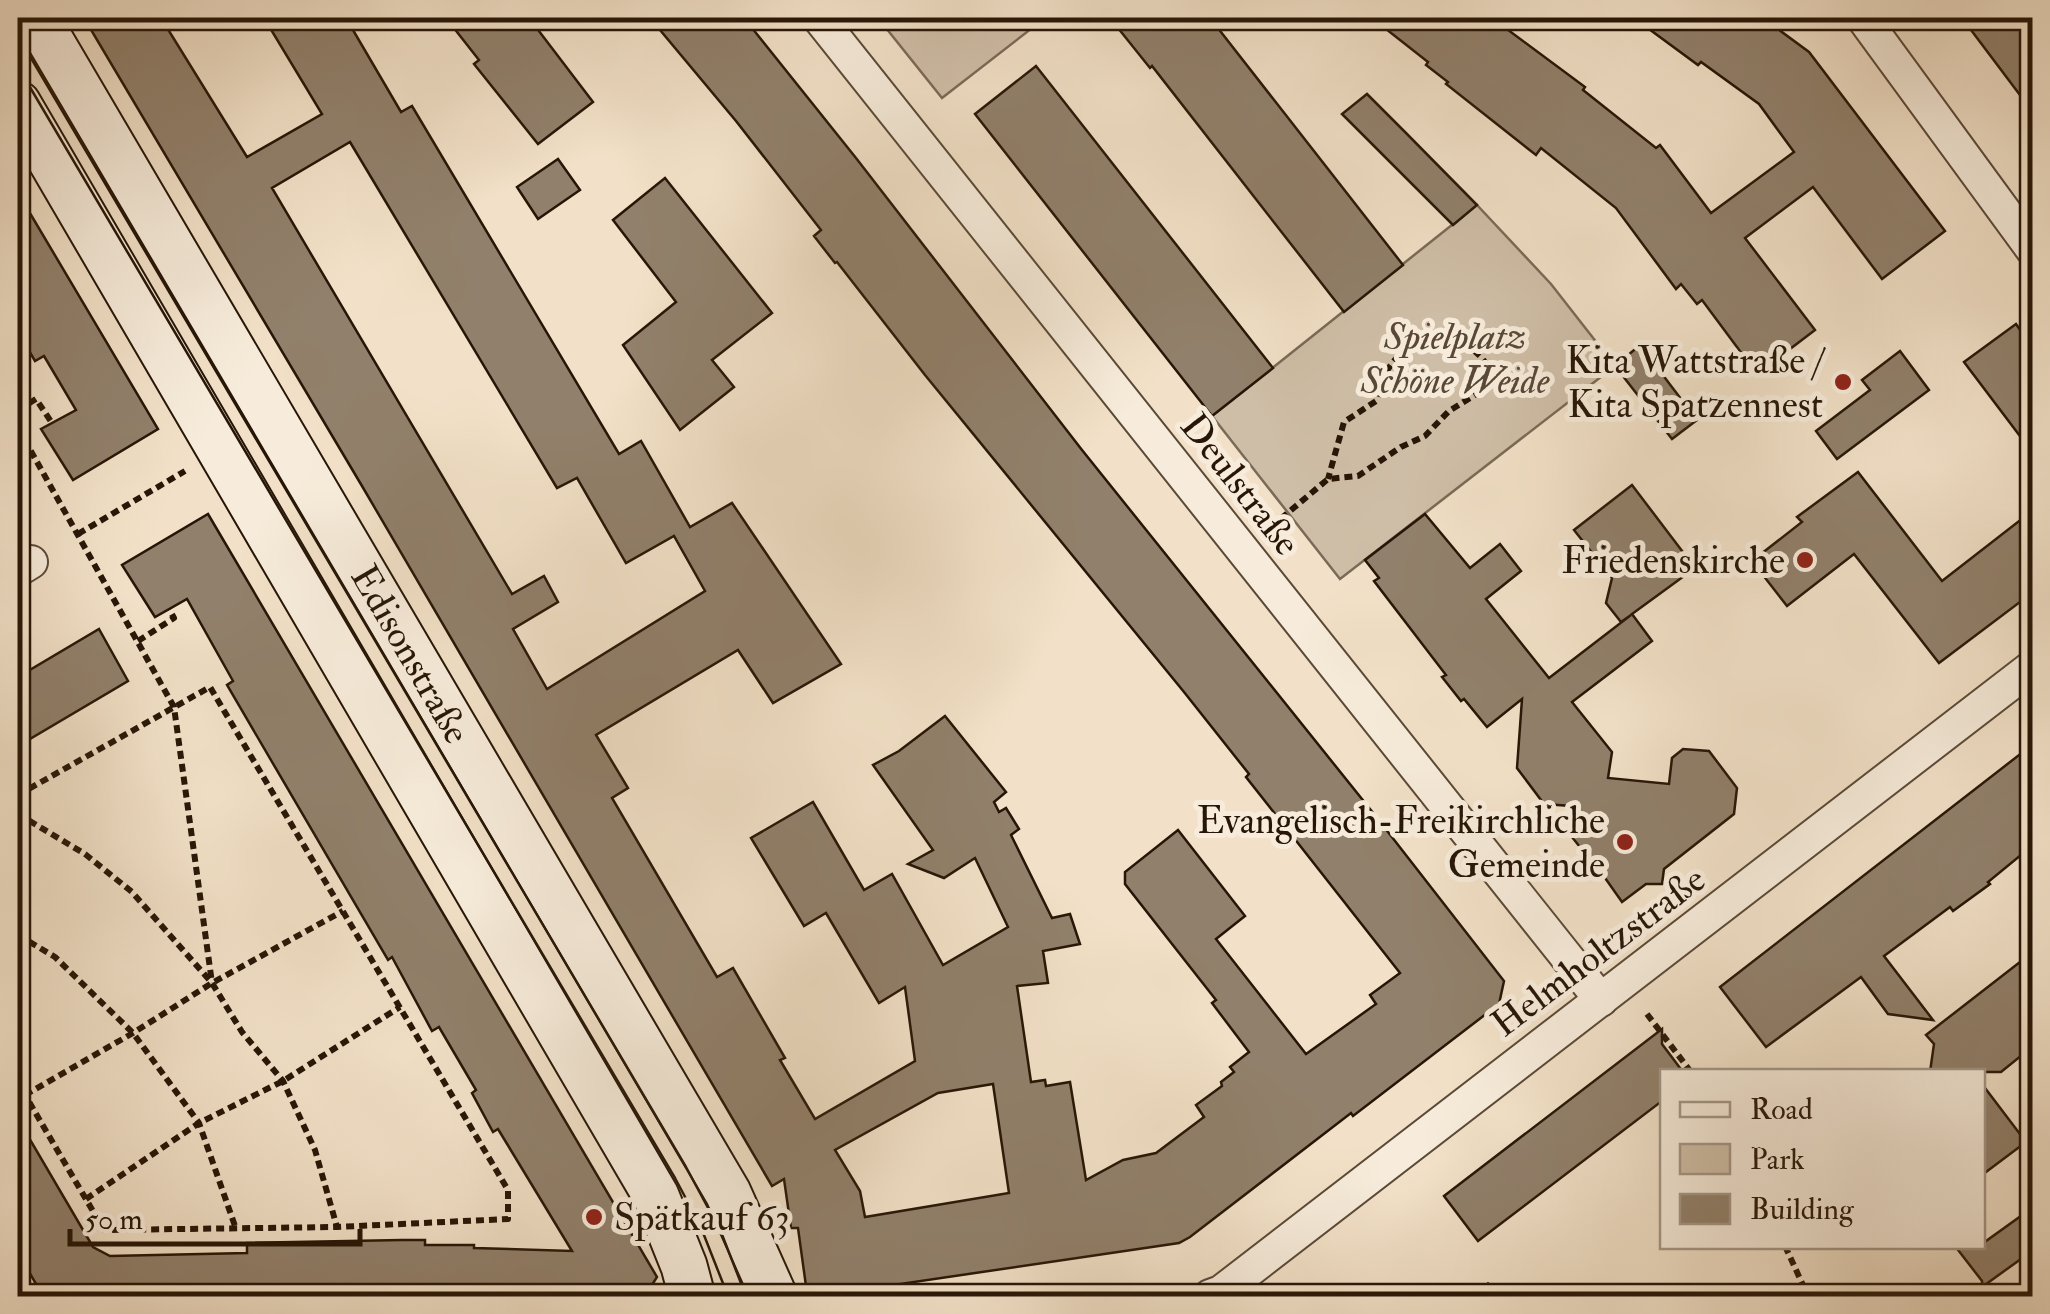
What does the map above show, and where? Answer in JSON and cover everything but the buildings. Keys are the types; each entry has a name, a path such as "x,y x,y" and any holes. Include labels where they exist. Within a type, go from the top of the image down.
{"main road":[{"name":"Edisonstraße","path":"37,18 728,1193 774,1296"},
{"name":"Edisonstraße","path":"18,104 623,1137 656,1196 692,1296"}],"street":[{"name":"Deulstraße","path":"820,18 1600,1000"},
{"path":"1863,18 2032,249"},
{"name":"Helmholtzstraße","path":"1218,1295 2032,667"}],"path":[{"path":"1270,526 1328,479 1358,476 1425,436 1450,411 1483,390 1493,372 1467,344 1423,340 1404,348 1388,369 1376,401 1344,422 1328,479"},
{"path":"18,410 36,399 52,423"},
{"path":"18,428 174,707 212,983"},
{"path":"78,534 190,468"},
{"path":"138,641 174,618 169,609"},
{"path":"18,796 210,687 508,1190 508,1219 337,1227 104,1230 18,1083"},
{"path":"18,814 85,854 132,892 212,983 242,1032 283,1082 315,1150 337,1227"},
{"path":"24,1095 342,911"},
{"path":"18,935 55,957 133,1032 199,1123 236,1229"},
{"path":"86,1199 199,1123 283,1082 400,1007"},
{"path":"1646,1014 1688,1069"},
{"path":"1786,1249 1808,1296"},
{"path":"1486,1284 1501,1296"},
{"path":"1611,1296 1635,1292 1650,1296"}],"green space":[{"path":"878,18 1045,18 942,98"},
{"name":"Spielplatz Schöne Weide","path":"1477,205 1551,284 1615,366 1340,579 1212,416"}],"tram line":[{"path":"18,36 686,1167 721,1232 746,1296"},
{"path":"18,67 675,1178 700,1225 728,1296"}],"place":[{"name":"Kita Wattstraße / Kita Spatzennest","path":"1843,382"},
{"name":"Friedenskirche","path":"1805,560"},
{"name":"Evangelisch-Freikirchliche Gemeinde","path":"1625,842"},
{"name":"Spätkauf 63","path":"594,1217"}]}
